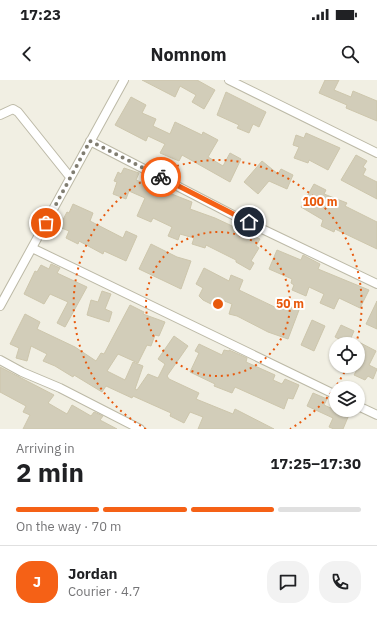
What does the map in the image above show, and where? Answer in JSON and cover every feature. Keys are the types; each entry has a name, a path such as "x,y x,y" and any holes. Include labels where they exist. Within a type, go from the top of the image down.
{"street":[{"path":"0,306 124,80"},
{"path":"229,80 377,152"},
{"path":"0,115 7,110 12,109 18,112 70,177"},
{"path":"90,141 235,216 377,284"},
{"path":"32,248 329,392"},
{"path":"0,360 22,372 60,388 140,429"},
{"path":"365,409 377,415"}],"building":[{"path":"142,80 197,80 215,90 204,109 192,102 196,95 180,86 175,97"},
{"path":"325,80 339,80 334,90 351,97 353,91 377,101 377,121 346,108 347,105 319,93"},
{"path":"226,92 266,112 259,127 253,124 249,133 237,128 239,125 217,115"},
{"path":"131,97 146,105 142,113 156,119 153,126 170,134 175,122 202,135 203,132 218,140 208,157 223,166 230,153 241,159 230,182 182,155 179,161 160,153 165,144 148,136 146,141 115,125"},
{"path":"306,133 340,148 328,170 309,160 308,163 294,158 299,147 293,145 296,135 304,138"},
{"path":"356,155 367,161 363,167 366,169 363,175 377,182 377,199 341,180"},
{"path":"262,161 278,174 281,169 293,175 287,189 269,181 258,194 244,182"},
{"path":"124,168 139,173 136,180 192,202 190,209 215,218 260,239 256,246 259,248 251,261 254,263 250,270 236,262 236,260 206,245 205,248 192,244 194,238 180,234 178,240 168,236 172,227 153,218 151,222 137,216 145,198 129,191 126,199 113,194 117,182 114,181 118,172 121,174"},
{"path":"314,184 326,190 324,194 347,203 345,206 377,222 377,249 335,229 334,232 321,226 323,220 301,207"},
{"path":"73,204 93,213 90,221 123,238 126,231 137,236 126,261 104,251 103,254 79,241 78,244 66,238 69,231 59,227 67,212 69,213"},
{"path":"151,244 177,257 191,261 181,289 139,269"},
{"path":"277,250 301,260 303,255 320,264 318,269 369,290 360,308 339,298 334,309 320,303 324,294 309,287 306,296 292,290 294,285 291,283 292,279 269,269"},
{"path":"51,264 60,268 57,273 87,287 65,327 57,323 68,302 50,294 44,304 24,294 35,271 37,272 41,265 49,269"},
{"path":"204,268 229,281 231,275 243,280 239,290 281,310 283,304 299,310 288,339 268,332 237,316 229,314 232,304 214,297 211,304 203,300 199,296 203,288 196,284"},
{"path":"102,291 111,294 105,309 112,312 109,322 87,315 91,300 98,302"},
{"path":"377,301 377,329 366,324"},
{"path":"130,305 144,312 143,314 165,322 159,336 155,335 151,346 147,345 138,363 118,354 107,371 125,380 133,362 143,366 135,389 137,390 148,374 158,378 165,364 158,359 174,336 188,346 167,376 169,379 199,393 196,399 233,414 235,409 274,429 198,429 203,417 190,412 184,423 170,416 171,413 133,396 132,398 106,386 102,392 74,375 73,377 55,366 43,361 47,354 31,346 27,361 16,358 19,348 10,344 25,314 40,322 37,329 75,347 96,361 101,353 104,354"},
{"path":"312,320 325,326 314,351 301,345"},
{"path":"341,325 354,331 351,337 335,337"},
{"path":"199,344 222,355 224,350 229,350 247,358 246,362 275,375 273,380 282,384 285,379 299,385 293,399 288,398 284,409 235,387 232,393 214,386 215,384 190,372 199,353 195,351"},
{"path":"365,345 376,351 369,365 377,369 373,379 368,376 365,380 354,375 355,373 365,373"},
{"path":"0,367 54,395 48,403 67,414 72,405 91,416 94,412 103,416 100,420 117,429 23,429 30,415 23,412 26,406 0,392"},
{"path":"313,393 327,399 324,405 329,407 329,416 307,406"},
{"path":"331,417 348,417 343,429 334,429 329,427 333,418"}],"way so far":[{"path":"46,223 90,141 161,177"}],"route":[{"path":"161,177 249,222"}]}
